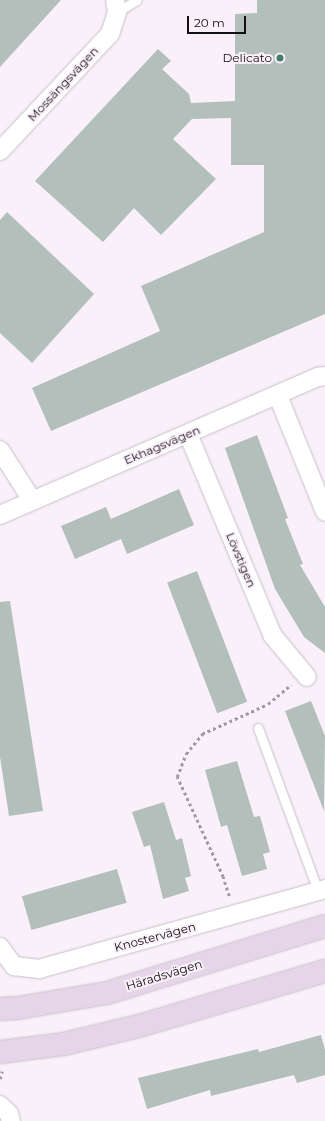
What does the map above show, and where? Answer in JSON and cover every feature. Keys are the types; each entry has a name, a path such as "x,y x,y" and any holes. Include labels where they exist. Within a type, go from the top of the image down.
{"main road":[{"name":"Häradsvägen","path":"0,1009 18,1008 107,993 325,926"},
{"path":"0,1052 64,1044 139,1026 325,971"}],"street":[{"name":"Mossängsvägen","path":"0,151 110,34 116,6"},
{"name":"Ekhagsvägen","path":"0,515 278,396 318,377 325,376"},
{"path":"278,396 325,512"},
{"name":"Lövstigen","path":"188,434 273,636 308,677"},
{"path":"0,450 32,500"},
{"name":"Knostervägen","path":"0,947 14,966 39,969 321,890"},
{"path":"0,1105 9,1114 11,1121"}],"lane":[{"path":"116,6 137,0"},
{"name":"Knostervägen","path":"258,728 321,890"}],"path":[{"path":"235,914 223,877 177,777 186,754 202,734 268,704 291,685 308,677"}],"building":[{"path":"0,0 61,0 0,67"},
{"path":"257,0 325,0 325,314 51,431 32,388 160,331 141,286 264,232 264,165 231,165 231,118 192,119 173,139 216,179 161,235 134,208 103,242 35,181 158,49 171,61 162,69 189,94 191,103 235,101 235,14 257,13"},
{"path":"7,212 94,294 32,363 0,333 0,220"},
{"path":"257,435 288,518 285,519 303,564 300,565 325,607 325,653 304,637 275,589 225,448"},
{"path":"179,489 194,525 127,554 121,539 75,559 61,526 106,507 111,519"},
{"path":"197,571 247,702 217,713 167,582"},
{"path":"10,601 43,811 9,816 0,757 0,602"},
{"path":"311,701 325,736 324,811 285,711"},
{"path":"237,761 254,817 260,816 270,852 263,854 267,869 242,876 227,825 221,827 205,770"},
{"path":"164,802 176,840 182,838 191,876 185,878 189,891 163,899 150,845 144,847 132,812"},
{"path":"117,869 127,903 31,930 22,896"},
{"path":"321,1035 325,1050 325,1075 297,1083 294,1075 211,1096 210,1090 147,1109 138,1078 258,1049 259,1052"}],"place":[{"name":"Delicato","path":"280,58"}]}
